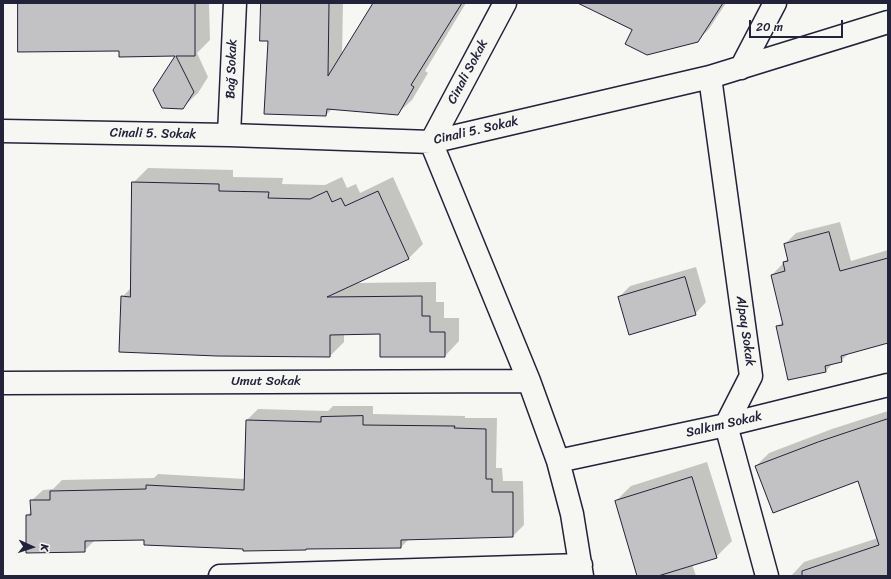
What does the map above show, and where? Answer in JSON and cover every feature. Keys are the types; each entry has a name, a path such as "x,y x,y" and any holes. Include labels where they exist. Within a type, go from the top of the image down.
{"street":[{"name":"Bağ Sokak","path":"229,135 235,3"},
{"name":"Cinali Sokak","path":"430,142 505,3"},
{"path":"741,68 775,3"},
{"name":"Cinali 5. Sokak","path":"3,131 229,135 430,142 710,77 888,22"},
{"name":"Alpay Sokak","path":"710,77 751,376 726,425"},
{"path":"220,576 582,570 572,514 558,461 529,381 430,142"},
{"name":"Umut Sokak","path":"3,383 529,381"},
{"name":"Salkım Sokak","path":"558,461 726,425 888,385"},
{"path":"726,425 767,576"}],"building":[{"path":"18,3 195,3 195,56 176,56 194,92 183,109 162,108 153,90 175,56 119,57 119,51 18,52"},
{"path":"261,3 329,3 328,76 373,3 462,3 411,85 414,87 398,115 327,109 326,116 264,114 268,41 260,41"},
{"path":"578,3 723,3 698,42 647,55 625,44 632,30"},
{"path":"132,182 219,184 219,191 269,192 268,198 310,199 327,191 332,202 341,198 345,206 378,191 409,259 327,297 422,296 422,316 430,316 430,332 445,332 445,357 380,357 380,334 330,335 330,357 217,356 119,352 121,296 130,297"},
{"path":"829,232 840,271 888,258 888,343 841,356 842,362 825,366 826,372 788,380 776,326 783,325 771,275 785,271 783,262 788,261 784,244"},
{"path":"685,277 696,315 629,335 618,297"},
{"path":"363,416 363,425 455,426 454,428 486,429 486,479 492,479 492,492 513,492 513,537 401,540 401,548 243,551 243,549 144,545 144,540 85,541 85,552 26,553 26,515 31,515 30,500 50,500 50,491 146,489 146,485 244,490 246,420 321,422 321,417"},
{"path":"888,419 888,576 802,576 802,571 879,545 858,481 773,513 755,466 818,442"},
{"path":"692,477 717,558 658,576 637,576 615,501"}]}
